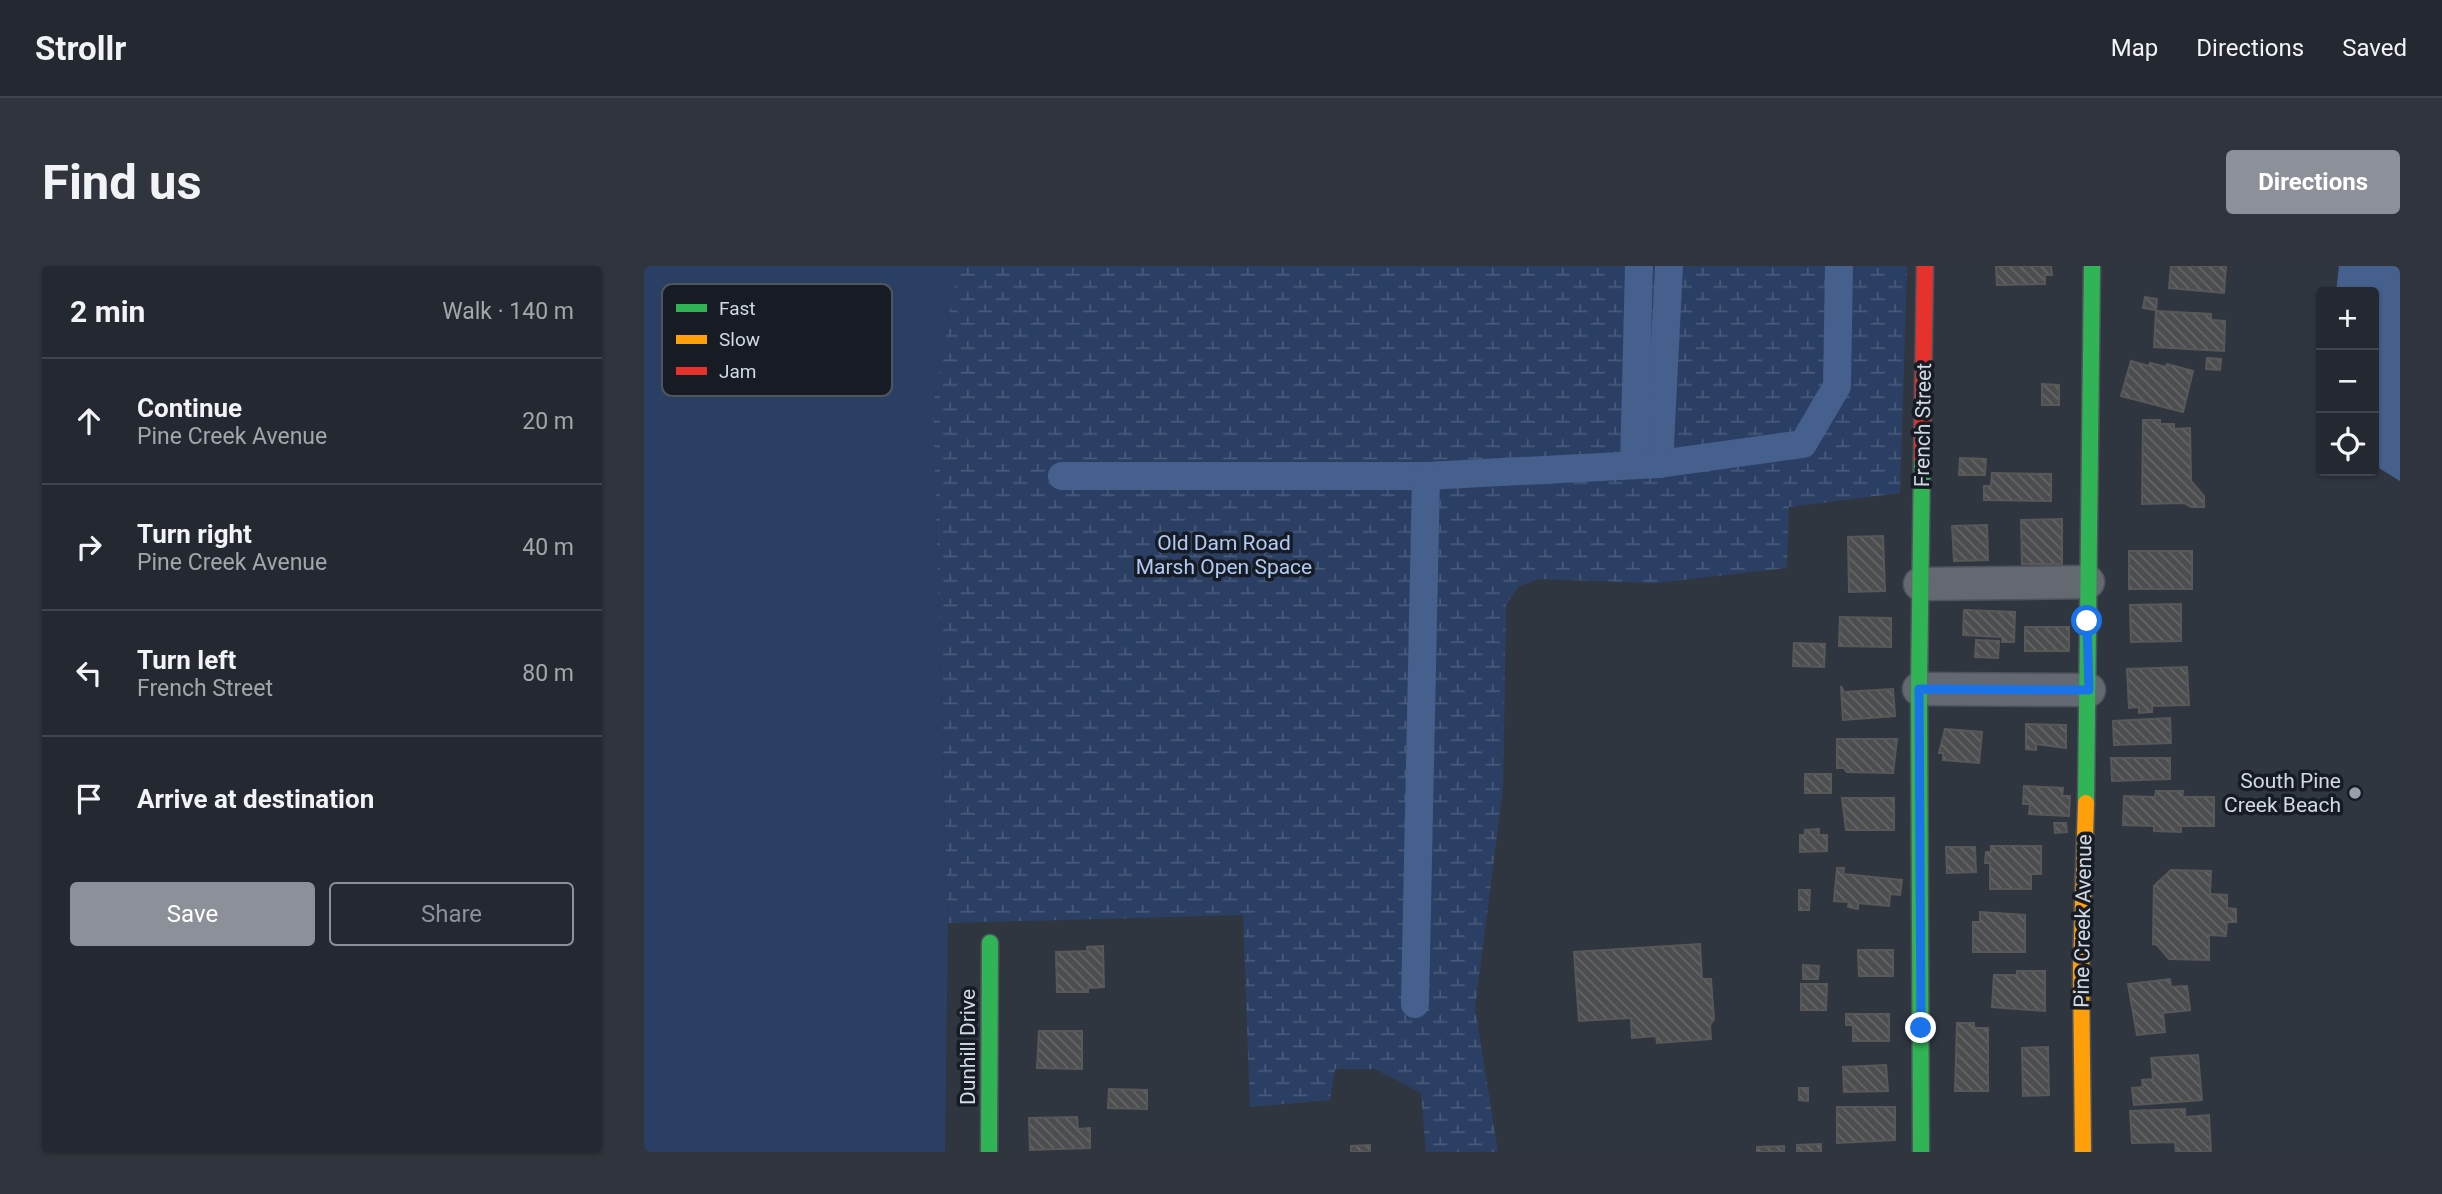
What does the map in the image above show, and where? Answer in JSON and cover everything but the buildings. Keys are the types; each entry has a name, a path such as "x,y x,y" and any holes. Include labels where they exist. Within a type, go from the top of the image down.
{"street":[{"name":"French Street","path":"1921,1152 1919,689 1925,266"},
{"name":"Pine Creek Avenue","path":"2083,1152 2081,969 2089,690 2091,266"},
{"path":"1920,584 2088,582"},
{"path":"1919,689 2089,690"},
{"name":"Dunhill Drive","path":"989,1152 990,943"}],"green space":[{"path":"644,266 958,266 933,405 948,923 945,1152 644,1152"},
{"name":"Old Dam Road Marsh Open Space","path":"958,266 1907,266 1900,493 1789,507 1787,568 1656,583 1540,579 1519,586 1506,605 1503,788 1475,1008 1498,1152 1426,1152 1421,1093 1375,1069 1335,1069 1330,1100 1250,1107 1243,915 948,923 933,405"}],"shaded area":[{"path":"2339,266 2400,266 2400,481 2379,468 2379,287 2337,287"}],"waterway":[{"path":"1634,465 1639,266"},
{"path":"1659,464 1669,266"},
{"path":"1062,476 1426,476 1659,464 1803,444 1837,386 1839,266"},
{"path":"1415,1004 1426,476"}],"traffic: fast":[{"path":"2086,803 2092,266"},
{"path":"1921,1152 1919,689 1922,458"},
{"path":"989,1152 990,943"}],"traffic: slow":[{"path":"2083,1152 2081,969 2086,803"}],"traffic: jam":[{"path":"1922,458 1925,266"}],"place":[{"name":"South Pine Creek Beach","path":"2355,793"}],"route":[{"path":"1921,1028 1919,689 2089,690 2087,621"}]}
